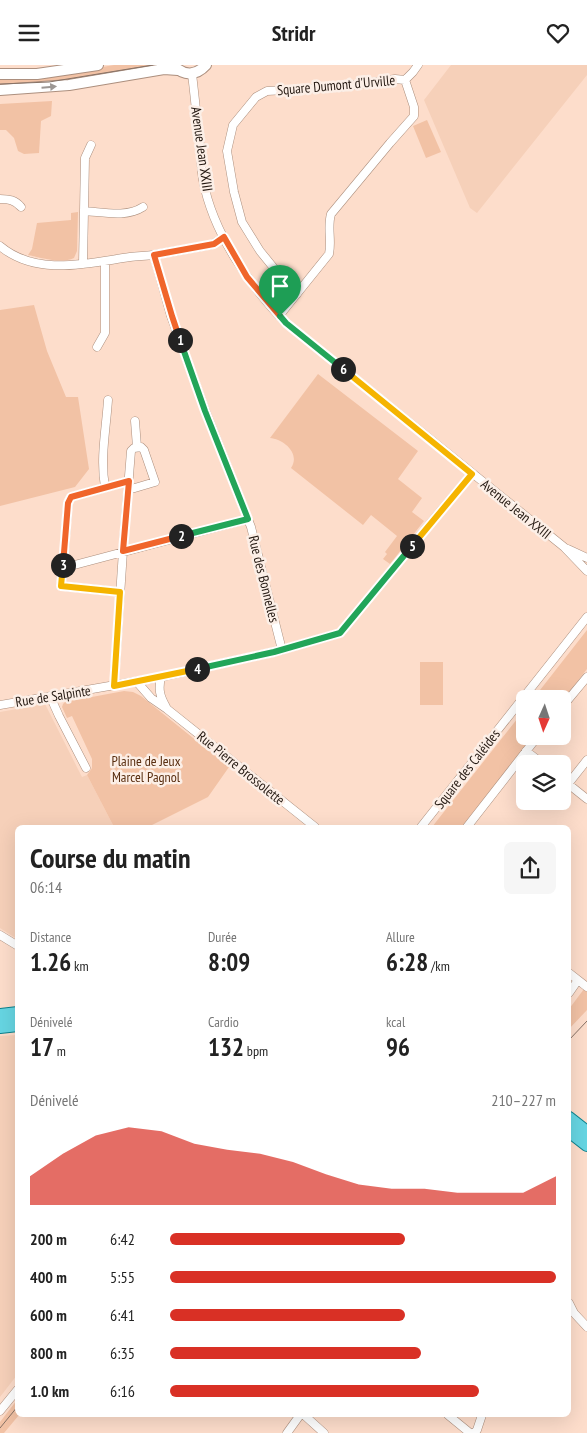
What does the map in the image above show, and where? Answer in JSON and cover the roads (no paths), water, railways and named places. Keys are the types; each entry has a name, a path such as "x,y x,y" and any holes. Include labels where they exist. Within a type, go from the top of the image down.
{"main road":[{"path":"0,1015 15,1013"},
{"path":"0,1027 15,1025"},
{"path":"571,1119 587,1132"},
{"path":"571,1133 587,1145"}],"street":[{"path":"0,74 37,74 65,68 98,65"},
{"name":"Square Dumont d'Urville","path":"297,294 260,251 242,222 234,192 227,151 233,125 256,97 267,91 341,87 395,79 405,80 414,73 418,65"},
{"path":"0,90 53,87 176,67 182,73 192,74 206,66"},
{"name":"Avenue Jean XXIII","path":"192,74 203,180 213,214 247,277 286,323 564,547 587,571"},
{"name":"Square Dumont d'Urville","path":"280,316 329,254 328,224 331,213 414,116 414,107 405,80"},
{"path":"83,264 85,158 91,145"},
{"path":"0,199 10,199 21,207"},
{"path":"84,211 129,213 136,212 143,207"},
{"path":"0,246 21,258 38,264 62,266 154,255 214,244 224,237"},
{"name":"Rue des Bonnelles","path":"154,255 174,325 205,411 248,519 282,650"},
{"path":"97,347 105,333 105,261"},
{"path":"105,487 102,459 108,401"},
{"path":"135,421 137,447"},
{"path":"114,686 120,592 131,451 137,447 144,449 155,482 128,490"},
{"name":"Rue de Salpinte","path":"0,705 161,677 282,650 340,633 472,474"},
{"path":"120,592 61,586 69,500 74,495 129,481"},
{"path":"63,568 248,519"},
{"name":"Avenue Jean XXIII","path":"564,547 587,558"},
{"name":"Square des Caléides","path":"423,825 587,617"},
{"path":"161,677 158,687 160,696 167,709"},
{"path":"571,696 587,677"},
{"name":"Rue Pierre Brossolette","path":"137,682 151,698 312,825"},
{"path":"50,696 86,768"},
{"path":"469,825 531,745"},
{"path":"526,751 531,755"},
{"path":"571,776 587,760"},
{"path":"571,786 586,796"},
{"path":"0,935 15,944"},
{"path":"571,975 587,987"},
{"path":"571,990 578,980"},
{"path":"571,1307 587,1327"},
{"path":"0,1411 15,1393"},
{"path":"287,1433 299,1417"},
{"path":"306,1417 324,1433"},
{"path":"450,1417 470,1433"},
{"path":"474,1433 481,1417"}],"tram line":[{"path":"0,84 49,82 153,65"},
{"path":"571,1038 587,1021"},
{"path":"0,1428 15,1410"}],"park label":[{"name":"Plaine de Jeux Marcel Pagnol","path":"146,769"}]}
